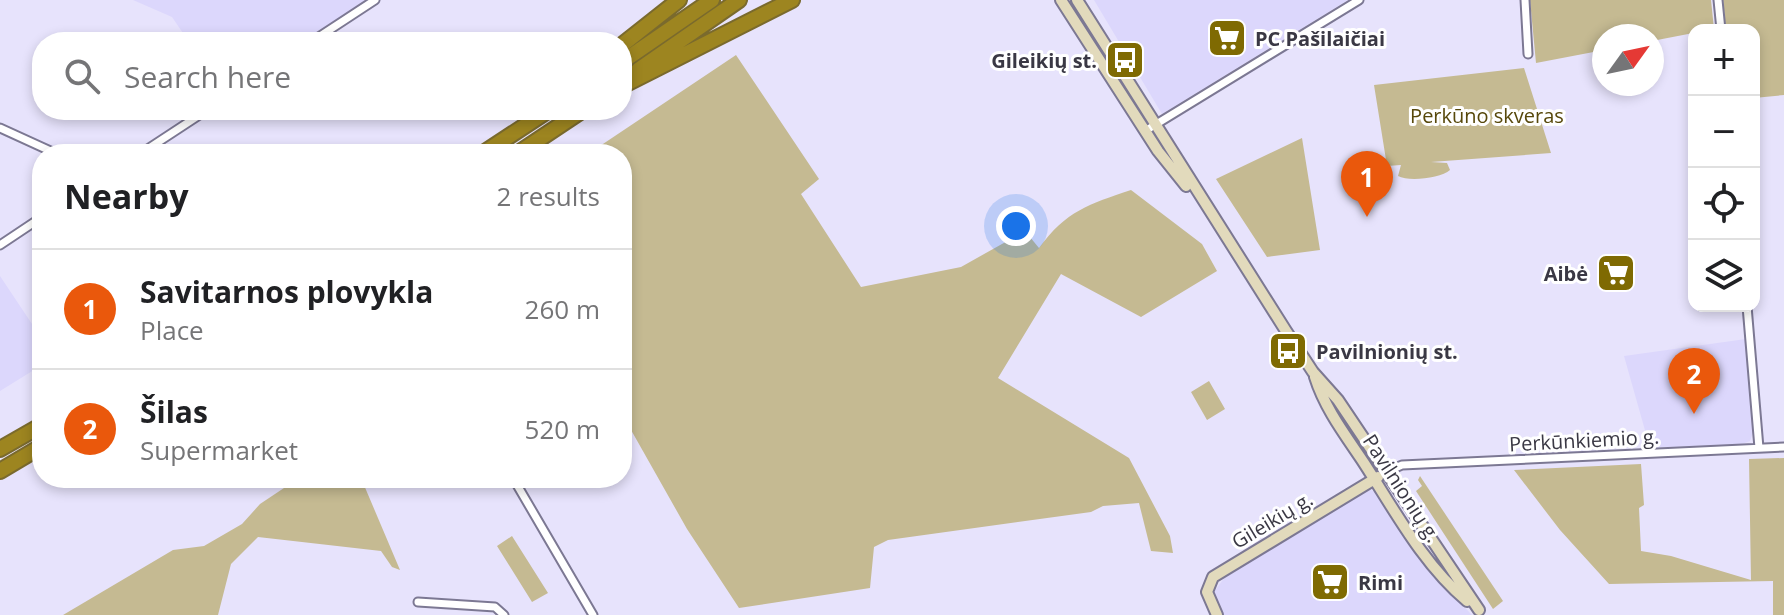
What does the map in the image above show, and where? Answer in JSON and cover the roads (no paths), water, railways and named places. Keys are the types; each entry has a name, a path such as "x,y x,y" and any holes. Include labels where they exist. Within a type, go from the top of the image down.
{"highway":[{"path":"632,37 679,0"},
{"path":"632,55 712,0"},
{"path":"632,78 739,0"},
{"path":"632,80 792,0"},
{"path":"526,124 530,120"},
{"path":"497,144 533,120"},
{"path":"532,144 568,120"},
{"path":"0,449 32,431"},
{"path":"0,471 32,452"}],"street":[{"path":"326,32 375,0"},
{"name":"Pavilnionių g.","path":"1061,0 1206,209 1313,372 1338,400 1480,612"},
{"name":"Pavilnionių g.","path":"1077,0 1149,128"},
{"path":"1149,128 1359,0"},
{"path":"1525,0 1528,54"},
{"path":"1718,0 1720,24"},
{"path":"155,144 192,120"},
{"path":"0,128 35,144"},
{"path":"0,245 32,224"},
{"path":"1748,312 1759,448"},
{"name":"Pavilnionių g.","path":"1313,372 1328,407 1430,563 1452,588 1480,612"},
{"name":"Perkūnkiemio g.","path":"1386,472 1402,465 1784,447"},
{"name":"Gileikių g.","path":"1217,615 1207,600 1208,585 1213,577 1386,472"},
{"path":"519,488 593,615"},
{"path":"418,602 495,607 504,615"}],"place":[{"name":"PC Pašilaičiai","path":"1227,38"},
{"name":"Gileikių st.","path":"1125,60"},
{"name":"Savitarnos plovykla","path":"1367,217"},
{"name":"Aibė","path":"1616,273"},
{"name":"Pavilnionių st.","path":"1288,351"},
{"name":"Šilas","path":"1694,414"},
{"name":"Rimi","path":"1330,582"}],"park label":[{"name":"Perkūno skveras","path":"1487,115"}]}
